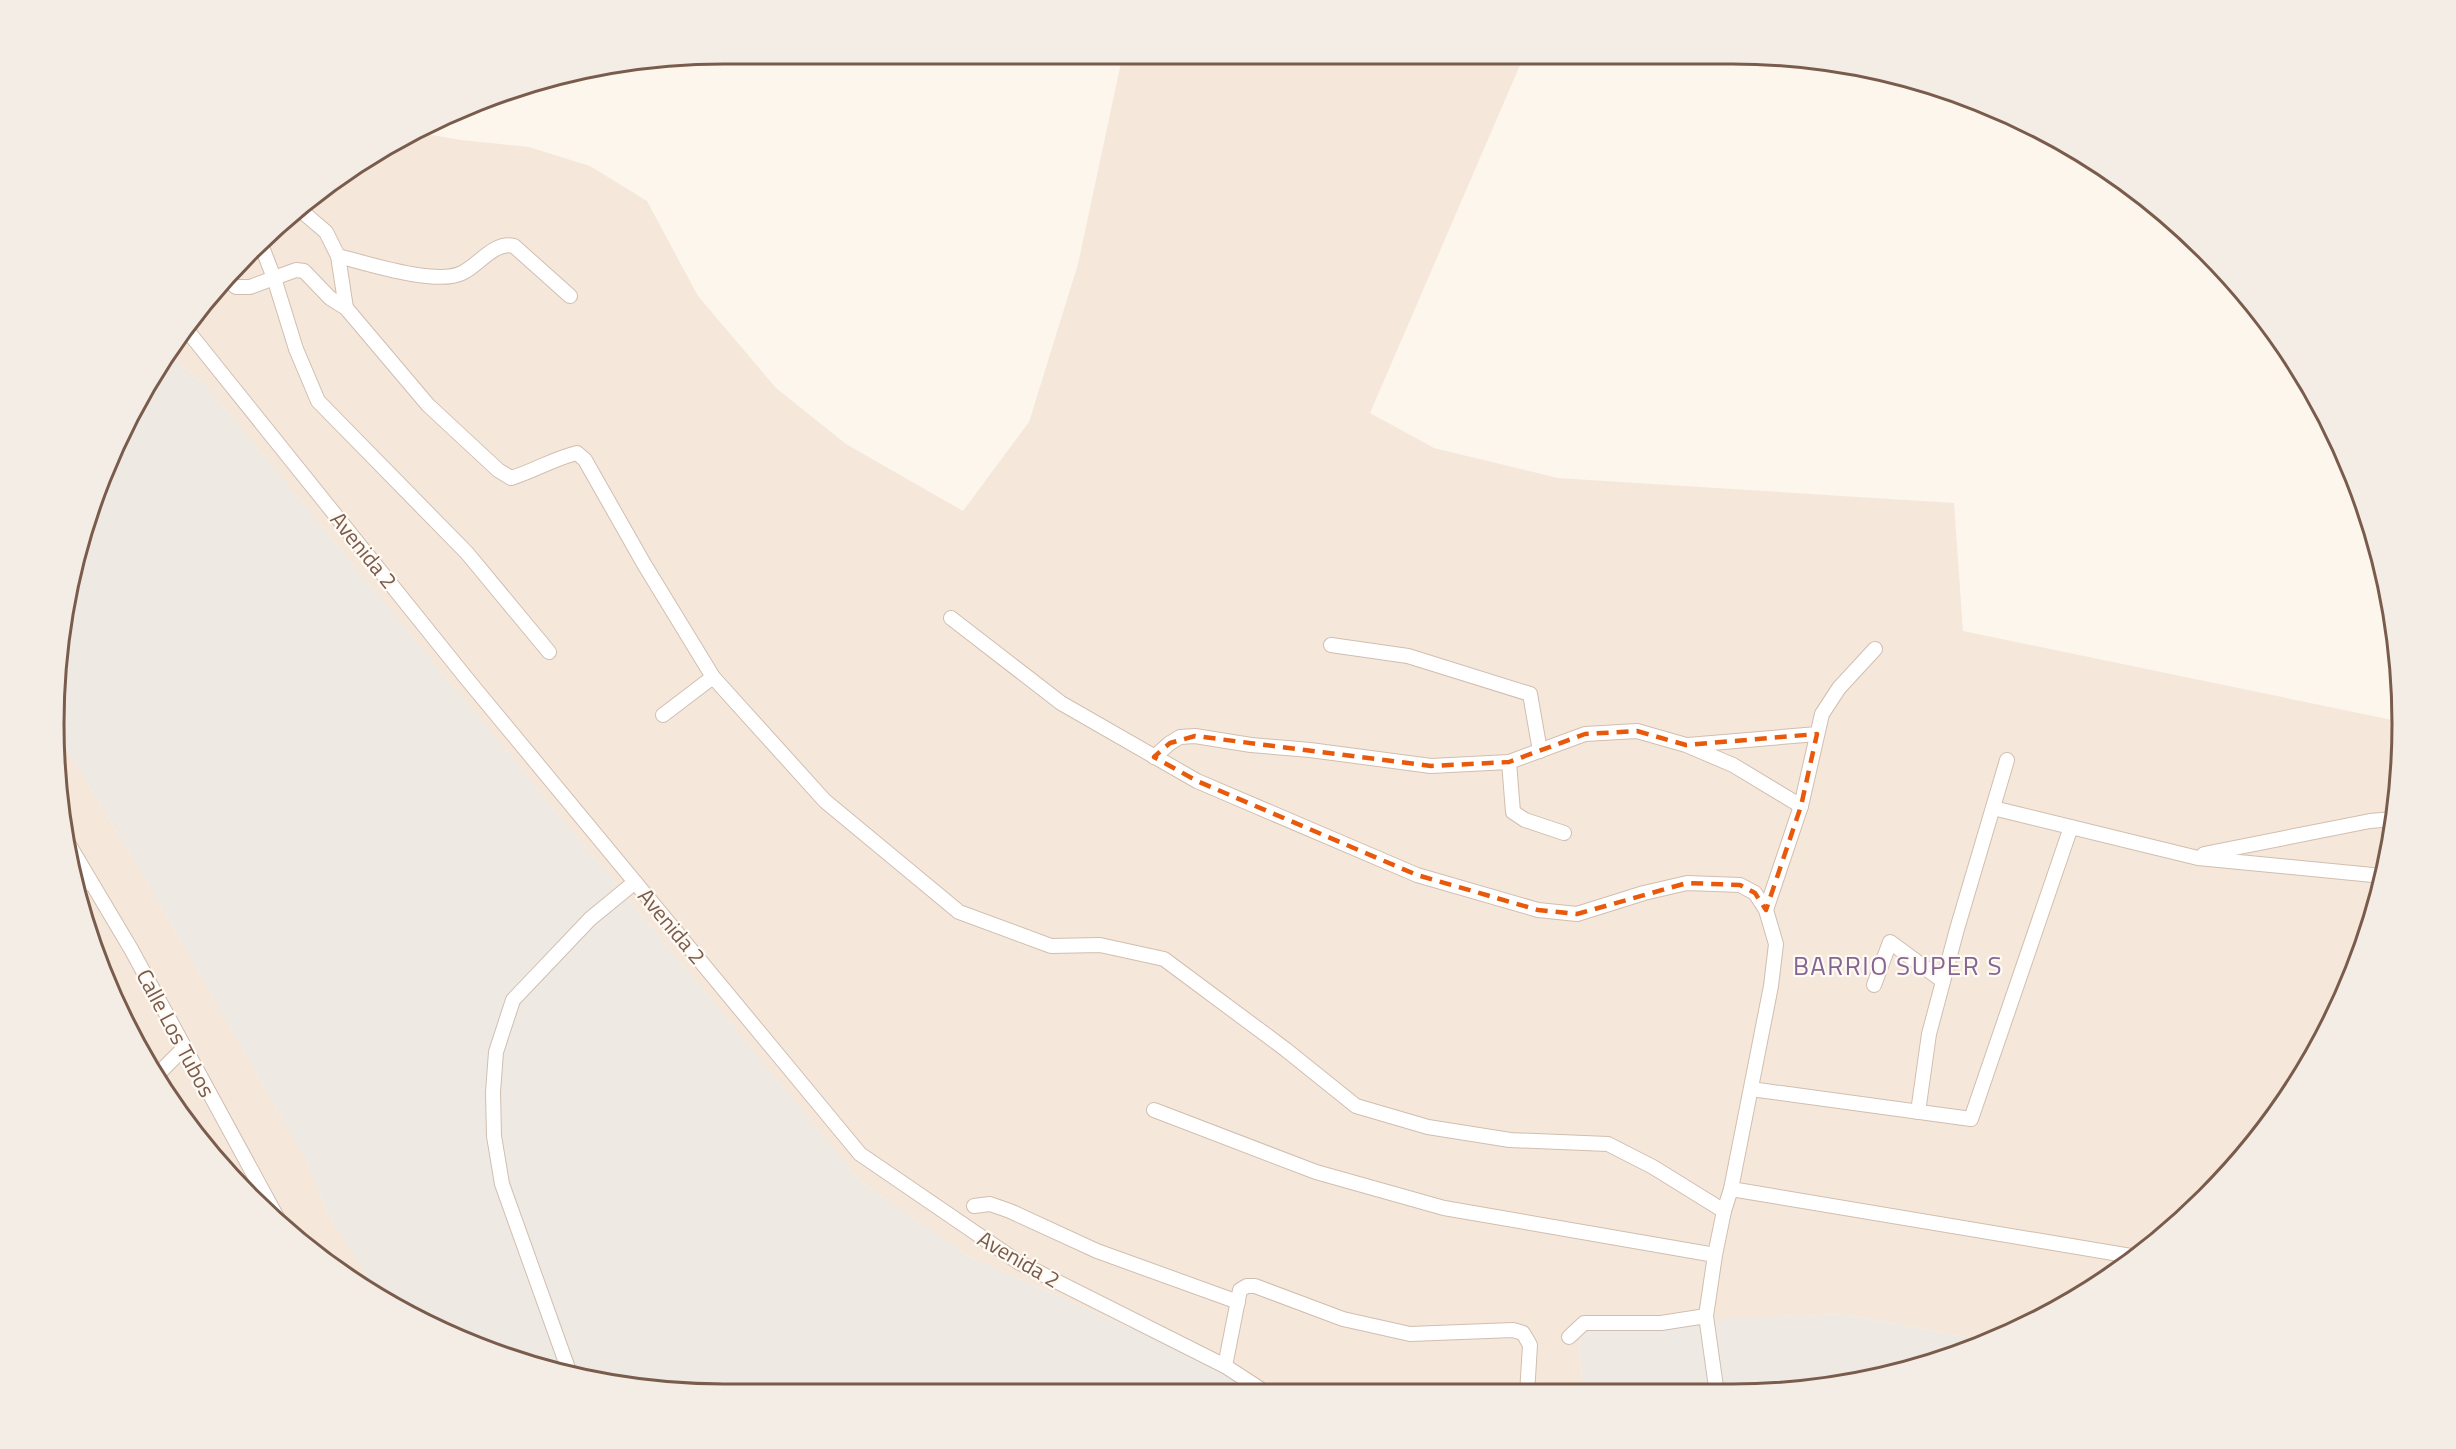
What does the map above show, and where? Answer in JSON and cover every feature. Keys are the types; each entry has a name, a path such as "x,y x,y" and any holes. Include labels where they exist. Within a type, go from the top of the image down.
{"street":[{"path":"306,215 326,232 338,256 346,308"},
{"path":"338,256 411,274 447,276 462,273 498,248 508,244 514,246 570,296"},
{"path":"264,252 296,349 318,401 467,553 549,652"},
{"path":"233,284 236,287 250,287 296,270 304,271 330,298 346,308 428,405 498,470 511,478 578,453 585,460 644,564 713,677 825,801 959,912 1051,946 1100,945 1164,959 1285,1049 1356,1106 1428,1127 1510,1140 1608,1144 1653,1167 1724,1211"},
{"name":"Avenida 2","path":"192,336 467,679 861,1154 1018,1262 1225,1366 1253,1384"},
{"path":"951,618 1061,703 1197,781 1417,875 1538,910 1577,914 1644,893 1687,883 1740,885 1755,893 1766,910 1776,944 1771,986 1731,1189 1715,1255 1706,1316 1716,1384"},
{"path":"1331,645 1408,656 1530,694 1540,751"},
{"path":"1766,910 1801,806 1822,714 1839,688 1875,649"},
{"path":"663,715 713,677"},
{"path":"1154,757 1180,737 1196,736 1251,745 1310,750 1431,766 1509,762 1585,734 1637,731 1686,745 1733,765 1801,806"},
{"path":"1686,745 1817,734"},
{"path":"1918,1112 1929,1034 2007,760"},
{"path":"1509,762 1513,812 1524,820 1564,833"},
{"path":"1993,808 2193,856 2374,875"},
{"path":"2193,856 2385,820"},
{"path":"1751,1089 1971,1119 2071,827"},
{"name":"Calle Los Tubos","path":"79,861 131,949 268,1200"},
{"path":"84,883 90,880"},
{"path":"567,1365 502,1184 494,1136 493,1092 496,1052 513,1000 590,919 635,882"},
{"path":"1874,985 1890,942 1943,981"},
{"path":"163,1069 184,1048"},
{"path":"1154,1110 1316,1172 1444,1208 1715,1255"},
{"path":"1731,1189 2124,1255"},
{"path":"974,1206 990,1204 1010,1211 1097,1251 1238,1302"},
{"path":"1225,1366 1240,1290 1247,1286 1255,1286 1343,1319 1410,1334 1513,1330 1523,1333 1530,1345 1528,1384"},
{"path":"1569,1337 1584,1323 1661,1323 1706,1316"}],"highlighted area":[{"path":"1637,731 1686,745 1817,734 1801,806 1766,910 1755,893 1740,885 1687,883 1577,914 1538,910 1417,875 1197,781 1154,757 1170,743 1195,736 1431,766 1509,762 1585,734"}],"shaded area":[{"path":"1121,64 1521,64 1370,413 1434,448 1558,478 1954,503 1963,631 2392,720 2386,811 2369,895 2341,977 2303,1054 2280,1091 2228,1160 2167,1221 2098,1273 2062,1296 1973,1338 1843,1314 1578,1326 1582,1384 1255,1384 968,1256 861,1182 206,386 175,360 228,289 289,228 358,176 394,153 430,135 529,147 590,166 647,201 698,296 776,388 846,444 963,511 1029,422 1078,264"},
{"path":"175,360 206,386 861,1182 968,1256 1255,1384 681,1383 596,1372 554,1362 472,1334 394,1296 370,1281 328,1214 309,1166 143,875 65,747 66,681 77,596 100,512 133,433 153,394"},
{"path":"65,747 143,875 309,1166 328,1214 370,1281 289,1221 228,1160 176,1091 153,1054 115,977 87,895 70,811"},
{"path":"1843,1314 1973,1338 1902,1362 1818,1379 1732,1384 1582,1384 1578,1325"}],"district":[{"name":"BARRIO SUPER S","path":"1898,965"}]}
